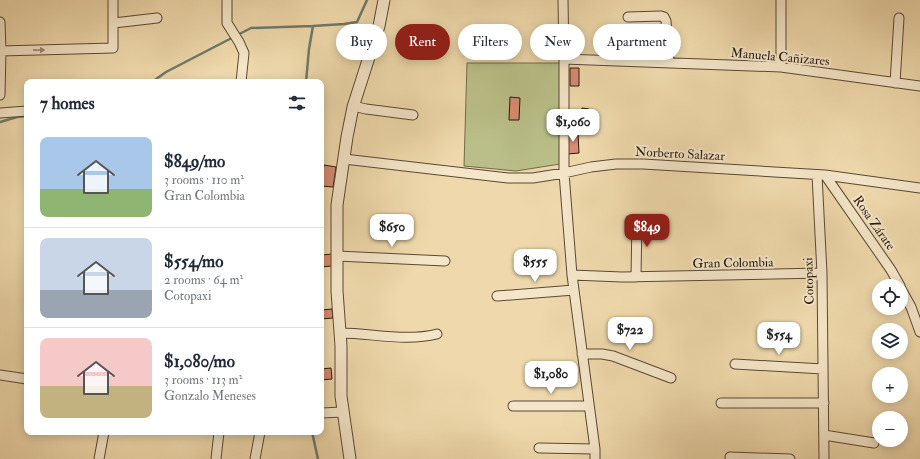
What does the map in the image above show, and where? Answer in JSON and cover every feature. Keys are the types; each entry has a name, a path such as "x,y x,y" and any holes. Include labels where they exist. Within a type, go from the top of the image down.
{"street":[{"path":"1,51 113,48 113,0"},
{"path":"227,0 227,23 244,53 241,79"},
{"path":"350,459 341,396 340,333 337,291 338,205 347,137 353,106 379,26 384,0"},
{"path":"562,0 563,24"},
{"path":"781,0 781,67"},
{"path":"628,17 664,17 666,21 669,63"},
{"path":"114,23 157,18"},
{"path":"895,83 899,18"},
{"path":"0,22 0,95"},
{"path":"564,60 564,173 572,275 595,449 595,459"},
{"name":"Manuela Cañizares","path":"585,60 781,67 920,86"},
{"path":"353,106 366,110 413,115"},
{"path":"0,113 24,111"},
{"name":"Norberto Salazar","path":"344,160 508,178 532,178 616,164 643,164 821,175 920,188"},
{"name":"Cotopaxi","path":"821,175 824,459"},
{"name":"Rosa Zárate","path":"821,175 896,279"},
{"path":"636,277 637,220"},
{"path":"337,256 445,261"},
{"name":"Gran Colombia","path":"572,275 636,277 822,273"},
{"path":"497,296 574,290"},
{"path":"908,302 917,315 920,332"},
{"path":"340,333 413,337 437,334"},
{"path":"582,354 602,354 613,356 671,378"},
{"path":"734,364 823,369"},
{"path":"0,375 24,379"},
{"path":"721,403 824,403"},
{"path":"513,406 589,406"},
{"path":"324,413 343,412"},
{"path":"99,459 103,435"},
{"path":"216,459 219,435"},
{"path":"255,459 259,435"},
{"path":"824,435 872,443"},
{"path":"539,448 595,449"},
{"path":"730,457 790,459"}],"green space":[{"path":"467,63 560,63 560,164 516,171 464,166"}],"building":[{"path":"570,68 579,68 579,86 570,86"},
{"path":"510,97 520,98 519,120 509,120"},
{"path":"582,108 589,109 588,129 581,128"},
{"path":"567,133 578,133 579,153 568,154"},
{"path":"324,165 336,167 333,187 324,186"},
{"path":"332,254 332,266 324,267 324,255"},
{"path":"332,309 333,318 324,319 324,310"},
{"path":"331,368 332,379 324,380 324,369"}],"waterway":[{"path":"306,79 313,26 357,22 367,0"},
{"path":"156,79 166,72 251,28 313,26"},
{"path":"0,122 24,116"},
{"path":"313,435 318,459"}]}
